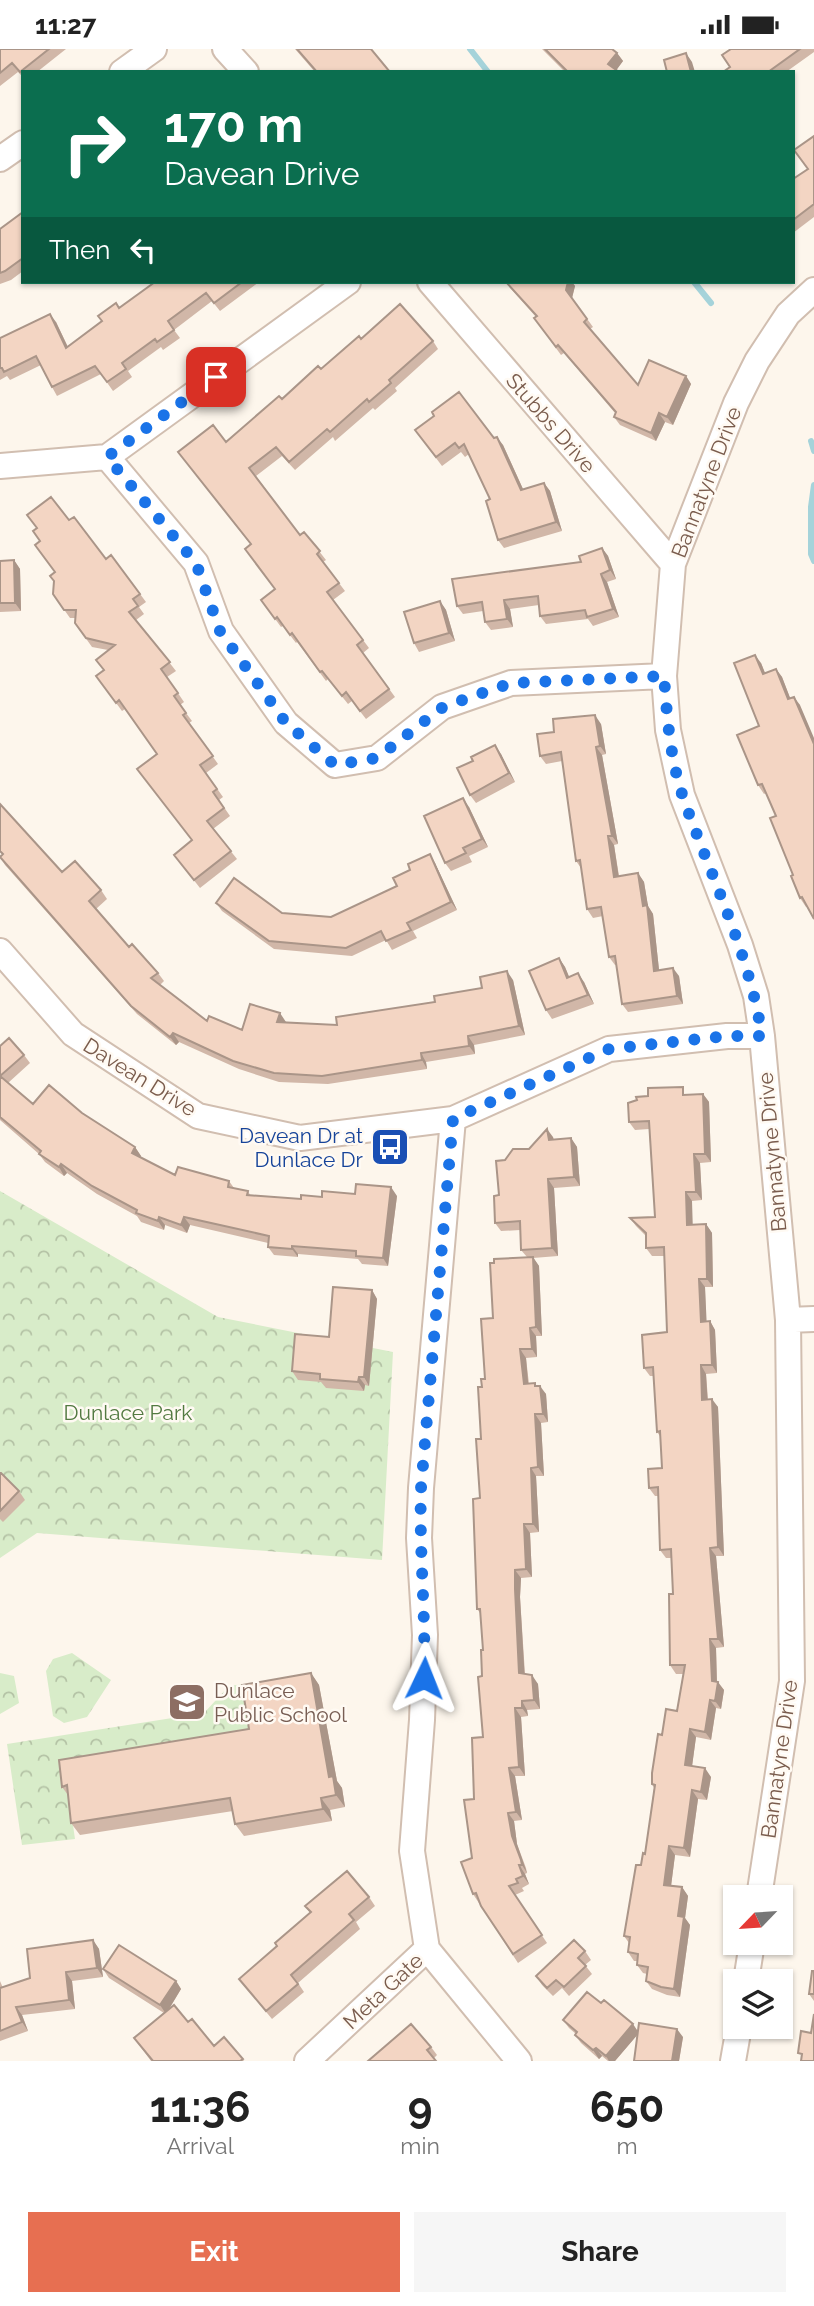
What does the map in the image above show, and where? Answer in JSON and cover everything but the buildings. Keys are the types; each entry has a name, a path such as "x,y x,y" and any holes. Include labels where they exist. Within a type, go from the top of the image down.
{"street":[{"path":"125,70 154,49"},
{"path":"225,49 244,70"},
{"path":"0,159 21,144"},
{"path":"0,466 107,457 345,284"},
{"name":"Stubbs Drive","path":"432,284 673,564"},
{"name":"Bannatyne Drive","path":"761,1885 792,1681 788,1319 756,996 740,945 682,795 667,730 664,676 673,564 736,403 757,361 788,314 814,290"},
{"path":"107,457 196,563 220,631 286,723 335,765 377,758 443,707 511,683 664,676"},
{"name":"Davean Drive","path":"0,951 73,1034 198,1116 300,1138 453,1119 609,1049 727,1036 762,1036"},
{"path":"453,1119 421,1488 419,1538 425,1635 422,1729 412,1851 428,1949 519,2061"},
{"path":"788,1319 814,1319"},
{"name":"Meta Gate","path":"307,2061 428,1949"},
{"path":"733,2061 737,2039"}],"green space":[{"name":"Dunlace Park","path":"0,1191 218,1317 393,1352 382,1560 37,1533 0,1558"},
{"path":"72,1653 111,1680 87,1717 64,1723 53,1716 46,1671 53,1659"},
{"path":"0,1673 14,1676 19,1703 0,1714"},
{"path":"244,1684 252,1737 65,1770 75,1839 22,1845 7,1744 204,1713 229,1686"}],"waterway":[{"path":"470,49 486,70"},
{"path":"696,284 711,303"},
{"path":"811,441 814,451"},
{"path":"814,485 811,507 811,554 814,561"}],"place":[{"name":"Davean Dr at Dunlace Dr","path":"390,1147"},
{"name":"Dunlace Public School","path":"187,1702"}],"route":[{"path":"216,377 107,457 196,563 220,631 286,723 335,765 377,758 443,707 511,683 664,676 667,730 682,795 740,945 756,996 762,1036 727,1036 609,1049 453,1119 421,1488 419,1538 425,1635 424,1678"}]}
